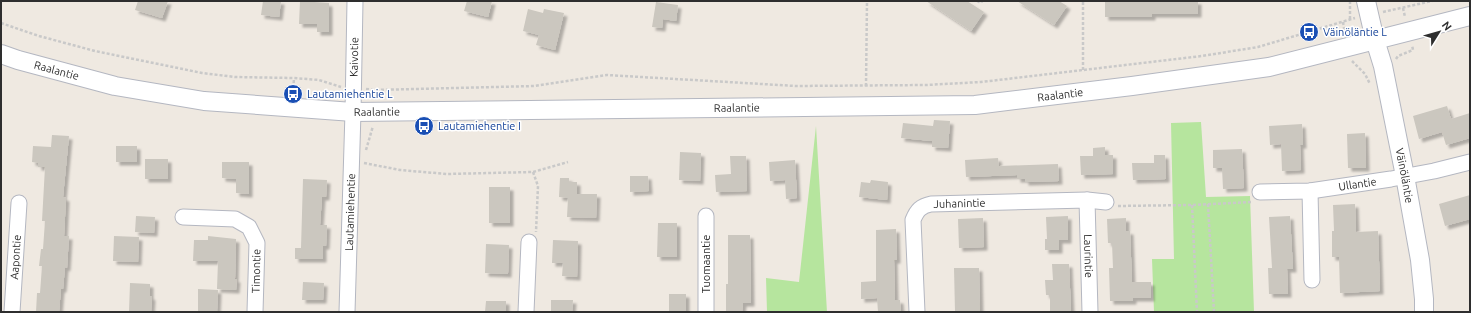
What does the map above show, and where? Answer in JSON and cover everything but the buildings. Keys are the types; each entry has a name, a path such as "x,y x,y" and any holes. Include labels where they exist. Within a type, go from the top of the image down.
{"street":[{"name":"Kaivotie","path":"353,112 355,1"},
{"name":"Väinöläntie","path":"1366,1 1383,66 1405,176 1420,260 1424,312"},
{"name":"Raalantie","path":"1,54 115,86 204,101 353,112 975,105 1132,86 1269,67 1470,16"},
{"name":"Lautamiehentie","path":"347,312 360,162 353,112"},
{"name":"Ullantie","path":"1260,192 1310,191 1405,176 1470,162"},
{"path":"1310,191 1312,280"},
{"name":"Juhanintie","path":"917,312 913,220 916,212 922,206 931,204 1087,200 1106,202"},
{"name":"Laurintie","path":"1087,200 1090,312"},
{"name":"Aapontie","path":"12,312 19,203"},
{"name":"Tuomaantie","path":"706,216 706,312"},
{"name":"Timontie","path":"183,217 235,219 249,227 257,243 255,312"},
{"path":"526,312 529,242"}],"path":[{"path":"866,86 867,1"},
{"path":"977,1 980,3 982,1"},
{"path":"1083,1 1083,70"},
{"path":"1,23 39,36 95,51 202,73 235,77 319,80 342,87 375,90 534,86 607,76 796,86 866,86 981,82 1202,56 1258,47 1350,20 1350,1"},
{"path":"1402,8 1432,1"},
{"path":"1343,22 1350,60 1365,74 1372,87"},
{"path":"293,94 294,78"},
{"path":"365,155 376,112 375,90"},
{"path":"360,162 400,170 447,174 533,172 568,162"},
{"path":"529,242 536,232 538,186 533,172"},
{"path":"1208,204 1214,312"},
{"path":"1192,205 1197,312"}],"green space":[{"path":"1201,122 1206,197 1250,196 1254,312 1154,312 1152,259 1174,259 1171,123"},
{"path":"816,126 827,312 767,312 766,278 799,282"}],"place":[{"name":"Väinöläntie L","path":"1309,32"},
{"name":"Lautamiehentie L","path":"293,94"},
{"name":"Lautamiehentie I","path":"424,126"}]}
